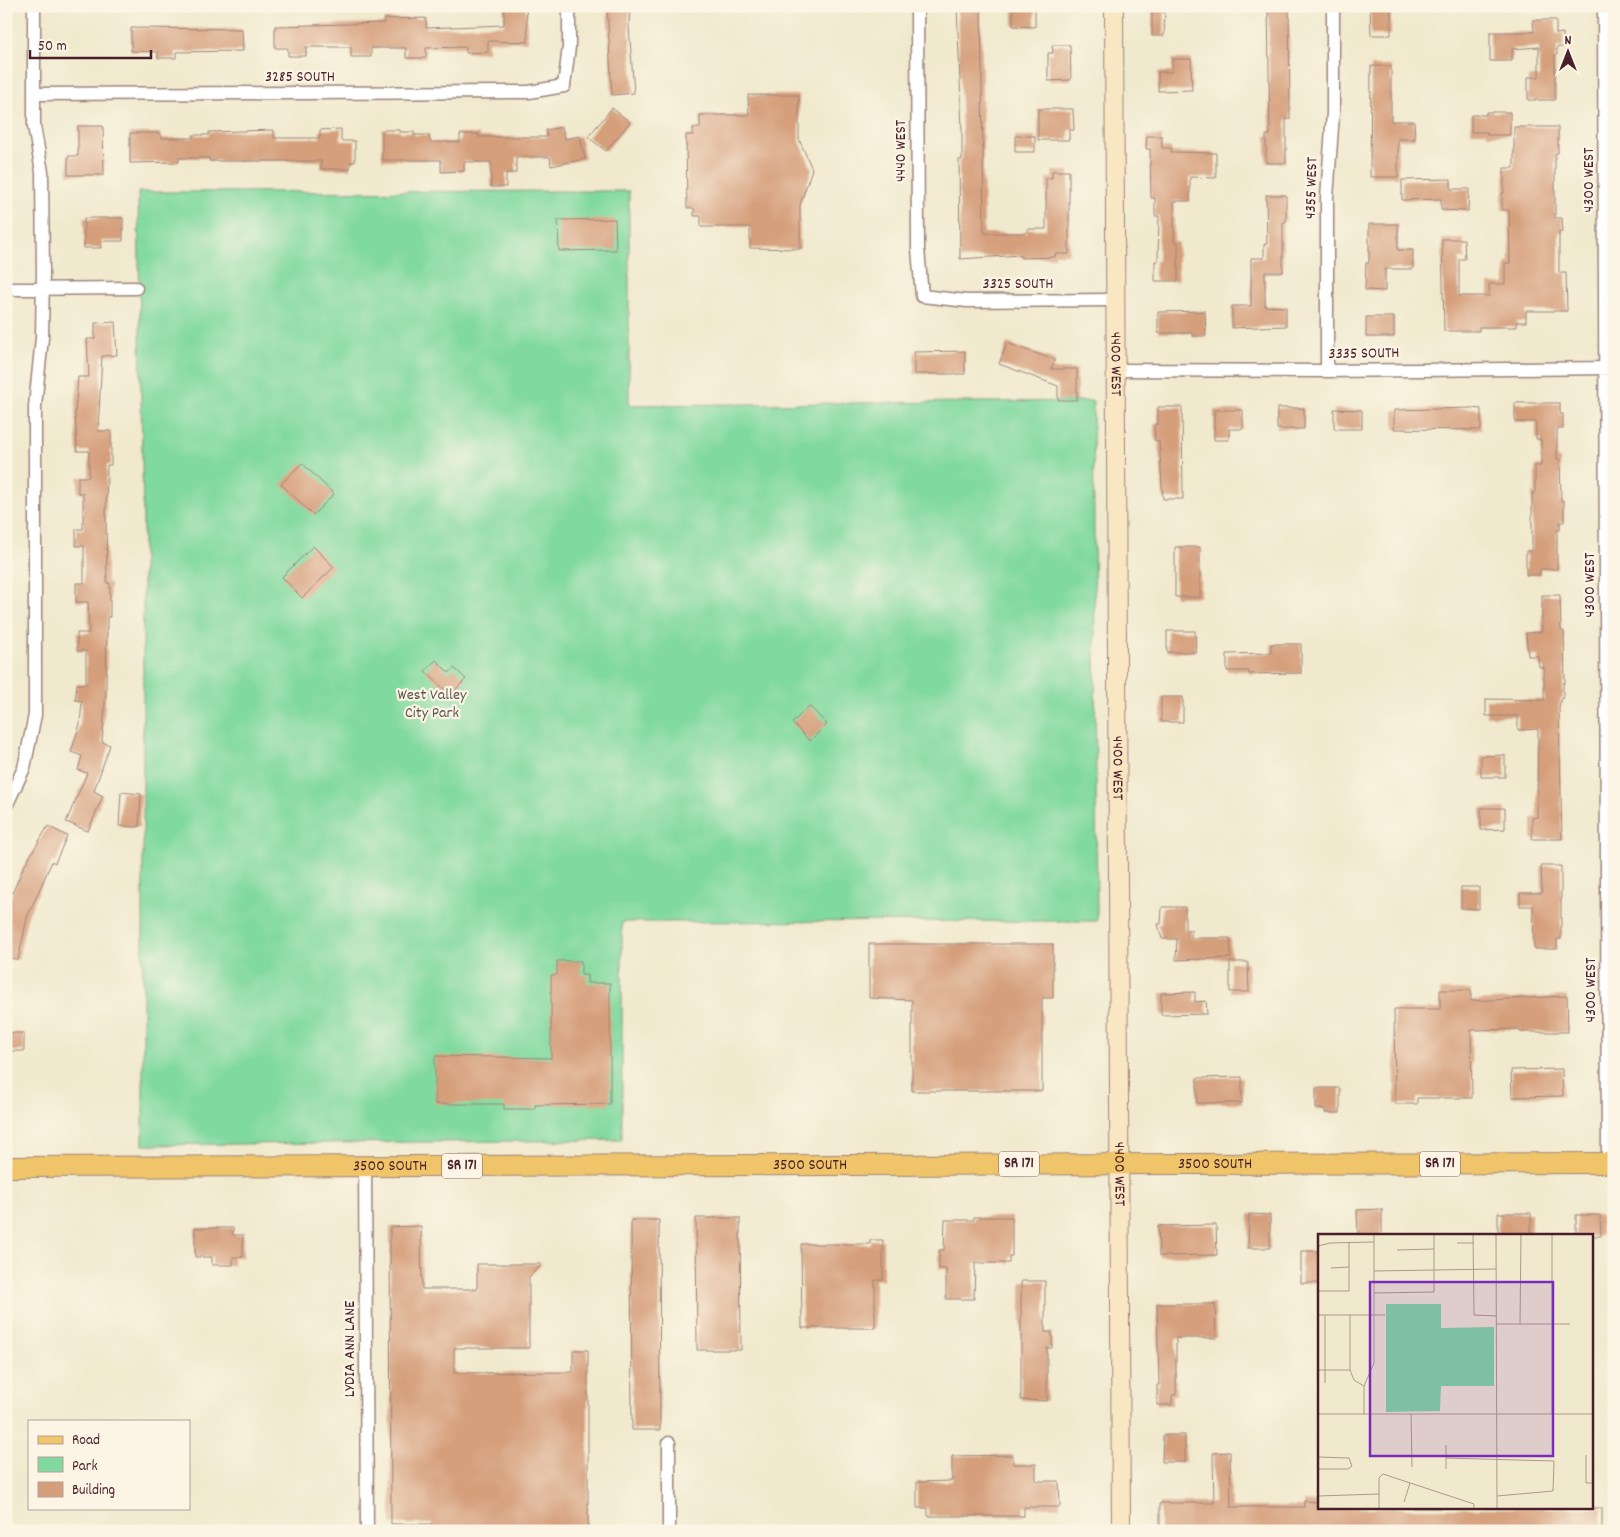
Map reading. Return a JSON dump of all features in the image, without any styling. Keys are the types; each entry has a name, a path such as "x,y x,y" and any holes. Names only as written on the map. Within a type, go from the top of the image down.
{"main road":[{"name":"3500 SOUTH","path":"6,1167 1611,1163"}],"street":[{"path":"6,806 24,768 35,715 34,412 42,338 43,288 42,172 34,126 34,6"},
{"name":"3285 SOUTH","path":"34,94 529,92 564,86 569,46 569,6"},
{"name":"4440 WEST","path":"917,6 918,249 922,296"},
{"name":"4400 WEST","path":"1114,6 1121,1531"},
{"name":"4355 WEST","path":"1327,371 1327,198 1333,112 1333,6"},
{"name":"4300 WEST","path":"1604,6 1610,368 1611,1163"},
{"path":"6,289 136,288"},
{"name":"3325 SOUTH","path":"922,296 968,301 1115,300"},
{"name":"3335 SOUTH","path":"1115,370 1327,371 1610,368"},
{"name":"LYDIA ANN LANE","path":"365,1166 367,1531"},
{"path":"669,1443 669,1531"}],"green space":[{"name":"West Valley City Park","path":"629,191 629,405 1093,401 1097,921 622,922 622,1140 143,1145 143,524 138,192"}],"building":[{"path":"504,6 526,7 528,42 488,41 488,52 466,53 466,47 426,48 426,58 406,58 406,48 371,48 371,57 351,57 351,47 306,47 306,56 288,56 288,48 275,48 275,26 384,23 384,19 426,18 426,28 504,25"},
{"path":"607,6 630,6 629,26 634,93 612,95"},
{"path":"957,6 981,6 984,233 1027,233 1027,229 1046,229 1046,178 1052,178 1052,171 1069,171 1069,254 1055,254 1055,257 1021,258 1021,255 960,259 959,160 962,160 962,130"},
{"path":"1013,6 1035,6 1035,27 1013,26"},
{"path":"1152,6 1165,6 1164,36 1152,36"},
{"path":"1268,6 1289,6 1290,119 1286,119 1286,163 1266,163 1266,135 1270,135"},
{"path":"1391,7 1391,35 1371,35 1370,8"},
{"path":"1533,20 1556,20 1556,34 1563,33 1563,47 1557,47 1557,55 1555,55 1555,100 1528,100 1528,77 1539,77 1539,47 1512,49 1512,61 1490,61 1490,32 1534,32"},
{"path":"131,28 242,29 243,51 176,52 176,58 158,58 158,52 131,51"},
{"path":"1052,45 1070,45 1071,80 1048,81 1048,53 1053,53"},
{"path":"1172,59 1191,59 1192,90 1158,91 1158,72 1172,72"},
{"path":"1371,66 1391,66 1391,121 1414,121 1415,139 1398,139 1398,177 1370,177"},
{"path":"748,95 799,95 799,139 812,169 800,205 800,249 750,248 750,227 701,227 701,216 694,216 694,208 687,208 686,135 693,135 693,128 700,128 700,115 749,115"},
{"path":"612,108 630,122 606,151 588,137"},
{"path":"1038,109 1073,109 1074,130 1069,130 1069,140 1038,140"},
{"path":"1486,112 1510,112 1510,135 1487,135 1487,132 1471,132 1471,115 1486,115"},
{"path":"78,126 103,126 104,175 68,175 68,156 78,156"},
{"path":"562,127 565,139 580,136 585,159 551,166 550,157 516,157 516,173 506,173 506,187 491,187 491,162 464,162 464,171 441,172 441,160 382,160 382,130 400,130 400,132 414,132 414,135 429,135 430,142 460,142 460,134 479,134 479,137 547,137 546,130"},
{"path":"1514,127 1558,127 1558,153 1555,153 1555,218 1562,218 1563,232 1559,232 1559,273 1566,273 1567,311 1526,311 1526,322 1517,322 1517,327 1479,327 1479,331 1444,331 1442,239 1464,239 1465,259 1459,259 1459,296 1489,296 1489,284 1505,284 1505,263 1510,263 1509,210 1502,210 1502,193 1504,193 1504,168 1514,168"},
{"path":"341,129 341,141 355,141 355,162 350,162 350,169 321,169 321,161 209,161 209,158 179,158 179,162 130,163 130,133 160,133 161,138 193,138 193,135 209,135 209,132 274,130 274,138 320,138 320,130"},
{"path":"1015,136 1035,136 1035,152 1015,152"},
{"path":"1147,136 1162,136 1162,148 1172,148 1171,152 1216,153 1216,178 1190,177 1190,201 1174,201 1174,242 1178,242 1178,281 1155,281 1155,261 1158,261 1159,216 1155,216 1155,198 1151,198 1150,149 1146,149"},
{"path":"1451,179 1451,189 1469,189 1468,211 1441,210 1441,199 1402,200 1402,180"},
{"path":"1266,195 1286,195 1286,222 1283,222 1283,272 1265,272 1265,306 1286,307 1286,326 1232,328 1232,306 1251,306 1251,258 1264,258 1264,244 1267,244"},
{"path":"84,218 123,218 123,241 101,241 101,248 84,248"},
{"path":"615,219 616,250 559,251 558,220"},
{"path":"1369,224 1398,224 1398,250 1413,250 1413,269 1385,269 1385,291 1365,290 1366,263 1369,263"},
{"path":"1205,311 1206,336 1192,336 1192,333 1158,333 1158,312"},
{"path":"1366,317 1394,317 1394,337 1366,337"},
{"path":"115,322 117,355 102,356 98,431 111,431 111,465 107,465 106,515 107,583 110,583 110,617 107,617 106,691 102,742 110,745 94,791 103,796 88,831 66,822 87,773 78,770 82,756 71,752 80,724 82,701 75,700 77,684 86,684 86,651 77,651 77,633 89,633 88,602 76,602 76,583 84,583 84,546 76,546 76,529 83,529 83,493 78,493 78,477 89,477 89,451 77,451 75,413 78,377 89,377 87,339 95,339 95,323"},
{"path":"1007,343 1055,360 1051,369 1077,369 1077,400 1058,400 1058,386 999,364"},
{"path":"965,351 965,374 914,374 914,352"},
{"path":"1515,403 1560,403 1560,414 1563,414 1563,429 1557,429 1557,459 1560,459 1561,501 1564,501 1564,522 1560,522 1560,530 1557,530 1557,569 1540,569 1540,575 1526,575 1526,551 1532,551 1532,493 1535,493 1535,466 1541,466 1541,439 1536,439 1536,422 1515,422"},
{"path":"1158,407 1182,407 1183,499 1163,499 1159,441 1155,441 1154,424 1158,424"},
{"path":"1277,408 1304,408 1304,429 1277,429"},
{"path":"1334,409 1362,410 1362,429 1334,429"},
{"path":"1481,409 1481,430 1394,429 1394,410"},
{"path":"1214,410 1243,410 1243,429 1229,429 1229,440 1214,440"},
{"path":"302,463 334,494 313,515 281,484"},
{"path":"313,546 334,567 302,598 282,577"},
{"path":"1175,547 1200,547 1200,597 1175,597"},
{"path":"1542,595 1560,595 1561,631 1564,631 1565,683 1563,683 1563,698 1561,698 1559,708 1562,839 1532,839 1532,818 1537,817 1538,729 1518,730 1518,716 1486,716 1486,699 1544,700 1544,667 1539,667 1538,656 1528,656 1526,633 1542,632"},
{"path":"1167,631 1195,631 1196,652 1167,652"},
{"path":"1271,644 1301,644 1301,673 1249,674 1249,671 1227,671 1227,654 1271,653"},
{"path":"436,660 449,673 454,668 466,679 450,695 425,671"},
{"path":"1161,697 1183,697 1183,722 1161,722"},
{"path":"809,706 827,724 810,741 792,723"},
{"path":"1505,755 1505,777 1481,777 1481,756"},
{"path":"121,792 141,794 139,827 119,826"},
{"path":"1481,808 1505,808 1505,829 1481,830"},
{"path":"48,826 67,836 55,863 52,861 27,918 18,960 6,957 6,908 23,868"},
{"path":"1541,866 1561,866 1561,939 1557,939 1557,949 1534,949 1533,906 1520,906 1520,893 1542,893"},
{"path":"1461,887 1479,887 1479,909 1461,908"},
{"path":"1162,907 1185,907 1185,930 1191,930 1191,938 1230,938 1231,958 1176,960 1177,939 1162,939 1158,924 1161,924"},
{"path":"869,944 1053,944 1053,998 1042,998 1042,1091 912,1091 912,1000 869,998"},
{"path":"557,961 581,961 581,975 587,975 587,983 610,983 610,1104 535,1105 535,1109 504,1109 504,1104 435,1104 435,1056 551,1058 551,975 557,975"},
{"path":"1230,962 1248,962 1249,992 1230,992"},
{"path":"1440,990 1471,990 1471,1001 1567,996 1568,1032 1520,1032 1520,1029 1471,1030 1472,1098 1417,1098 1417,1104 1395,1104 1394,1009 1440,1009"},
{"path":"1195,992 1195,1002 1206,1001 1207,1014 1161,1015 1161,993"},
{"path":"6,1033 24,1033 24,1051 6,1051"},
{"path":"1562,1069 1563,1096 1512,1097 1511,1070"},
{"path":"1242,1077 1242,1103 1197,1103 1197,1078"},
{"path":"1316,1088 1340,1088 1340,1113 1325,1113 1325,1109 1316,1109"},
{"path":"1382,1209 1382,1234 1358,1234 1357,1210"},
{"path":"1498,1213 1531,1213 1531,1234 1498,1234"},
{"path":"1249,1214 1270,1215 1270,1248 1248,1248"},
{"path":"1576,1215 1600,1215 1601,1236 1576,1234"},
{"path":"974,1217 1012,1217 1012,1256 1009,1256 1009,1263 975,1263 974,1299 946,1299 946,1269 939,1269 939,1250 944,1250 945,1220 974,1220"},
{"path":"696,1218 740,1218 741,1350 697,1350"},
{"path":"631,1220 659,1220 660,1430 632,1430"},
{"path":"1216,1225 1217,1255 1159,1256 1158,1226"},
{"path":"421,1226 422,1289 477,1289 477,1264 542,1264 529,1277 529,1348 454,1348 454,1373 573,1372 573,1350 588,1350 588,1531 432,1531 432,1524 391,1524 390,1227"},
{"path":"195,1228 233,1228 233,1235 243,1235 243,1257 233,1257 233,1265 212,1265 212,1257 195,1257"},
{"path":"870,1240 883,1240 883,1280 875,1280 875,1328 802,1328 801,1244 870,1244"},
{"path":"1301,1251 1318,1251 1318,1283 1301,1283"},
{"path":"1021,1281 1045,1281 1045,1332 1052,1332 1052,1348 1047,1348 1047,1401 1021,1400"},
{"path":"1157,1304 1215,1304 1216,1338 1176,1338 1176,1395 1172,1395 1172,1405 1157,1405 1157,1385 1159,1385"},
{"path":"1163,1435 1185,1435 1185,1462 1162,1462"},
{"path":"1230,1452 1231,1507 1304,1507 1304,1501 1318,1502 1318,1510 1592,1510 1592,1508 1602,1508 1602,1531 1160,1531 1160,1503 1214,1503 1213,1453"},
{"path":"1013,1455 1013,1464 1036,1464 1036,1481 1059,1481 1060,1507 1024,1507 1024,1516 928,1516 928,1508 917,1508 917,1482 952,1481 952,1456"}]}
